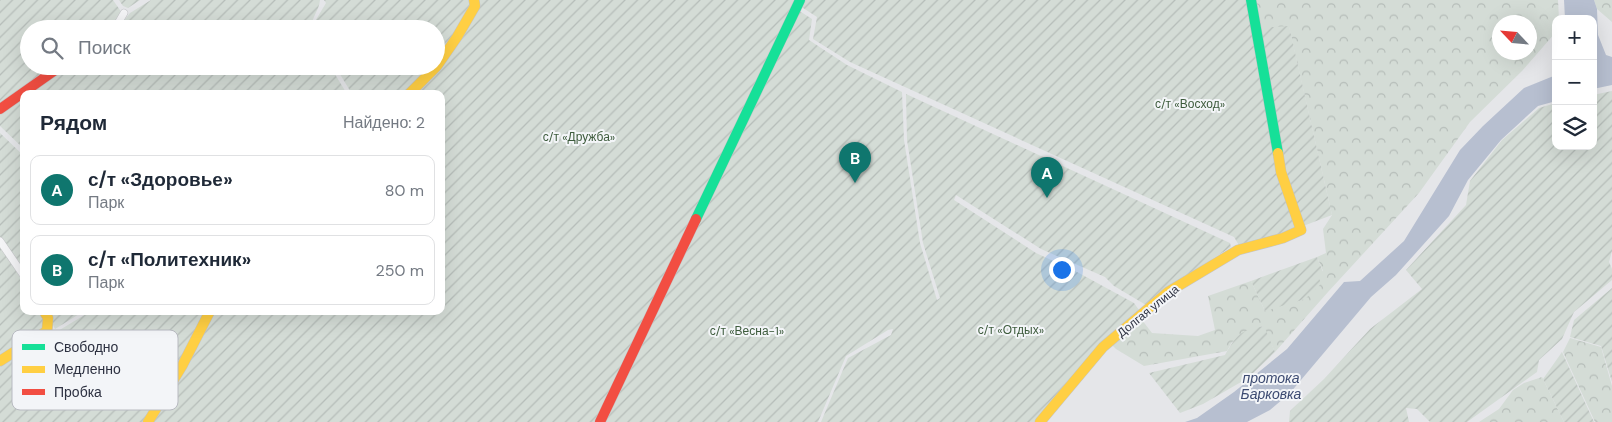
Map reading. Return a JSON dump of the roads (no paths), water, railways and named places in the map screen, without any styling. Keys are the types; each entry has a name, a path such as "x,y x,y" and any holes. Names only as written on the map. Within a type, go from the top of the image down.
{"street":[{"path":"445,54 475,6 474,0"},
{"path":"600,422 800,0"},
{"name":"Долгая улица","path":"1040,422 1103,347 1168,292 1238,250 1283,238 1301,230 1281,172 1251,0"},
{"path":"120,20 124,13"},
{"path":"26,90 48,75"},
{"path":"413,90 428,75"},
{"path":"0,108 20,94"},
{"path":"0,240 20,270"},
{"path":"46,315 48,318 47,330"},
{"path":"178,373 208,315"},
{"path":"0,361 12,353"},
{"path":"148,422 155,410"}],"water":[{"path":"1564,0 1594,0 1597,9 1598,35 1606,55 1612,57 1612,85 1597,88 1597,15 1565,15"},
{"name":"протока Барковка","path":"1552,77 1552,102 1538,106 1501,140 1468,180 1449,216 1396,275 1371,297 1290,393 1270,410 1247,422 1185,422 1197,418 1234,392 1287,349 1344,282 1360,281 1404,241 1460,150 1524,88"}],"place":[{"name":"с/т «Политехник»","path":"855,183"},
{"name":"с/т «Здоровье»","path":"1047,198"}],"park label":[{"name":"с/т «Восход»","path":"1190,104"},
{"name":"с/т «Дружба»","path":"579,137"},
{"name":"с/т «Отдых»","path":"1011,330"},
{"name":"с/т «Весна-1»","path":"747,331"}]}
